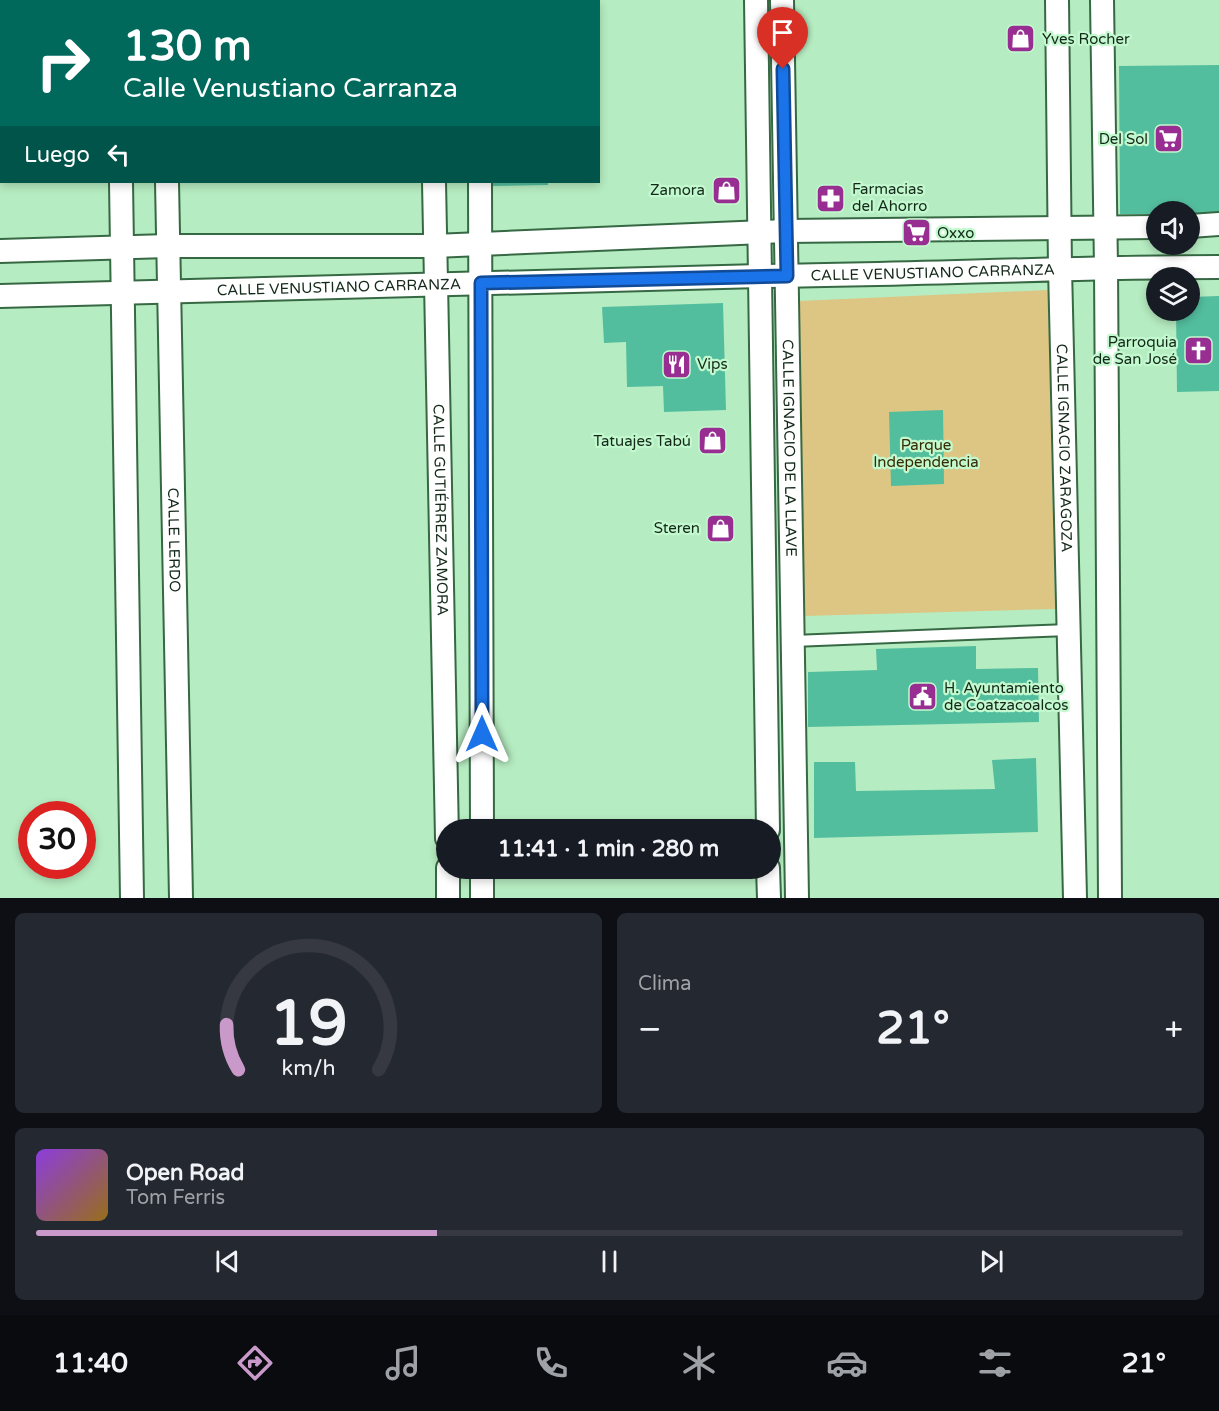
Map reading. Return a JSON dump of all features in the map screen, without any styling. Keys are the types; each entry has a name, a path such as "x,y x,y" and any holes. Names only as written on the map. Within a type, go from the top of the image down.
{"street":[{"name":"CALLE IGNACIO DE LA LLAVE","path":"756,0 768,819"},
{"name":"CALLE IGNACIO DE LA LLAVE","path":"782,0 797,898"},
{"name":"CALLE IGNACIO ZARAGOZA","path":"1057,0 1060,268 1075,898"},
{"path":"1102,0 1110,898"},
{"path":"121,183 132,898"},
{"name":"CALLE LERDO","path":"167,183 181,898"},
{"name":"CALLE GUTIÉRREZ ZAMORA","path":"434,183 434,284 447,819"},
{"path":"480,183 482,819"},
{"path":"1200,226 1219,225"},
{"path":"0,251 168,246 434,246 786,231 1146,227"},
{"name":"CALLE VENUSTIANO CARRANZA","path":"0,296 760,276 818,277 1060,268 1219,267"},
{"path":"448,879 448,898"},
{"path":"482,879 482,898"},
{"path":"768,879 769,898"}],"lane":[{"path":"793,641 1069,630"}],"green space":[{"name":"Parque Independencia","path":"1048,290 1055,609 804,616 799,301"}],"building":[{"name":"Del Sol","path":"1219,65 1219,214 1200,213 1200,201 1146,201 1146,214 1120,214 1119,66"},
{"path":"492,183 548,183 548,185 492,186"},
{"name":"Parroquia de San José","path":"1219,296 1219,391 1177,392 1176,321 1200,321 1200,297"},
{"name":"Vips","path":"723,303 726,410 664,412 663,386 627,387 626,342 604,343 602,307"},
{"path":"943,410 944,484 891,486 889,412"},
{"name":"H. Ayuntamiento de Coatzacoalcos","path":"976,646 976,669 1038,668 1039,722 808,727 808,672 877,670 876,649"},
{"path":"1036,758 1038,832 814,838 814,762 855,762 856,791 995,789 992,760"}],"place":[{"name":"Yves Rocher","path":"1021,39"},
{"name":"Del Sol","path":"1169,139"},
{"name":"Zamora","path":"726,190"},
{"name":"Farmacias del Ahorro","path":"831,198"},
{"name":"Oxxo","path":"916,233"},
{"name":"Parroquia de San José","path":"1198,351"},
{"name":"Vips","path":"676,364"},
{"name":"Tatuajes Tabú","path":"712,441"},
{"name":"Steren","path":"721,528"},
{"name":"H. Ayuntamiento de Coatzacoalcos","path":"923,697"}],"route":[{"path":"482,734 481,283 787,276 783,69"}]}
